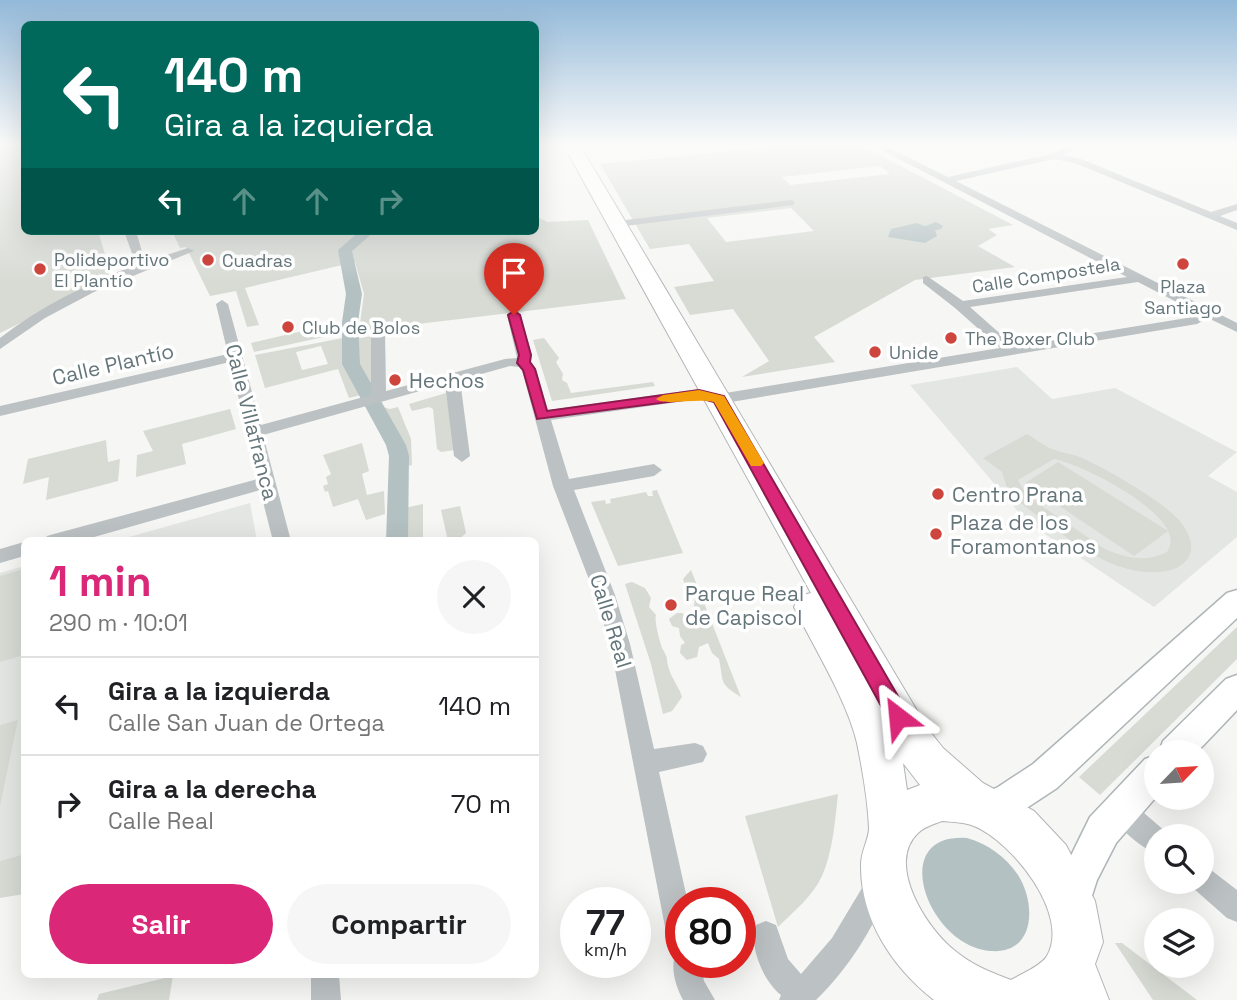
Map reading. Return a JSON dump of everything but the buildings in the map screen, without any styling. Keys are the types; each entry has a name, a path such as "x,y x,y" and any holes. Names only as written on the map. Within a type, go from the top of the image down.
{"highway":[{"path":"588,191 709,396 913,743 928,763 981,806 1010,821 1039,846 1061,878 1072,905 1077,935 1076,984 995,1000 951,981 917,950 893,912 878,744 863,702 709,396 598,191"},
{"path":"888,851 906,814 921,804 949,800 981,806"}],"street":[{"path":"965,191 1237,328"},
{"path":"1149,191 1237,227"},
{"path":"617,224 790,204"},
{"path":"1210,216 1237,208"},
{"path":"131,235 139,259 138,266"},
{"path":"4,341 62,306 138,266 188,251"},
{"name":"Calle Compostela","path":"960,305 1137,279"},
{"path":"927,280 960,305 1011,351"},
{"name":"Calle Villafranca","path":"222,304 281,537"},
{"path":"542,416 709,396 1011,351 1197,320 1205,314"},
{"name":"Calle Real","path":"514,315 525,355 523,363 529,369 562,486 605,594 620,644 671,887"},
{"path":"373,400 378,331"},
{"name":"Calle Plantío","path":"0,411 235,357"},
{"path":"254,432 510,362 523,363"},
{"path":"452,378 461,456"},
{"path":"562,486 654,470"},
{"path":"68,537 267,482"},
{"path":"0,556 21,550"},
{"path":"981,806 1010,799 1045,776 1237,601"},
{"path":"1187,740 1237,690"},
{"path":"646,762 695,754"},
{"path":"1072,905 1090,853 1103,830 1144,784"},
{"path":"1120,809 1144,830"},
{"path":"766,935 782,978 799,996 836,959 861,922 888,851"},
{"path":"1214,889 1237,908"},
{"path":"325,978 326,1000"},
{"path":"689,978 691,987 700,1000"}],"shaded area":[{"path":"0,191 21,191 21,235 99,235 112,278 0,333"},
{"path":"616,191 948,191 1013,225 988,229 997,235 978,246 1015,267 915,280 814,337 835,362 742,377 769,361 733,309 690,315 674,287 714,281 689,244 650,249","holes":["791,208 814,231 726,242 707,218"]},
{"path":"539,218 547,222 588,220 626,299 359,331 364,294 355,262 245,288 259,325 247,327 236,291 210,296 186,247 180,248 174,235 539,235"},
{"path":"917,223 935,230 937,236 925,243 888,237 891,229"},
{"path":"316,328 324,337 254,352 251,343"},
{"path":"373,336 373,392 369,393 358,368 357,338"},
{"path":"343,338 349,365 361,395 349,398 338,369 265,388 255,355","holes":["321,346 328,364 302,370 296,352"]},
{"path":"544,338 559,358 556,362 563,374 562,380 567,383 571,393 653,382 655,386 552,401 533,340"},
{"path":"1017,367 1052,399 1115,388 1237,452 1208,476 1237,492 1237,537 1154,607 1027,522 910,385"},
{"path":"446,393 455,450 441,452 437,449 433,409 429,407 412,411 409,404"},
{"path":"379,406 390,409 398,407 411,439 412,465 404,467 401,441"},
{"path":"230,409 236,429 182,444 186,464 136,477 137,455 153,451 143,431"},
{"path":"1027,434 1051,449 1091,462 1118,476 1171,512 1179,520 1191,543 1188,558 1172,570 1145,572 1105,561 1067,538 1016,500 1007,488 1002,472 983,458","holes":["1054,459 1108,481 1149,509 1164,524 1170,538 1167,552 1144,558 1128,557 1105,549 1027,496 1018,480"]},
{"path":"106,440 108,462 120,459 118,481 46,500 49,477 23,484 28,459"},
{"path":"362,443 369,471 362,474 367,495 384,491 385,514 366,520 358,499 333,507 328,491 325,492 323,486 328,484 326,477 331,474 323,455"},
{"path":"1058,462 1168,531 1134,556 1025,483"},
{"path":"657,490 683,553 618,566 591,502 605,500 606,504 611,503 610,499 646,492 648,496 653,496 652,491"},
{"path":"250,503 256,537 129,537"},
{"path":"423,504 423,537 401,537 400,509"},
{"path":"460,506 466,533 462,537 447,537 441,510"},
{"path":"21,567 21,855 0,861 0,573"},
{"path":"21,570 21,656 0,662 0,576"},
{"path":"691,570 741,697 725,685 719,659 712,653 708,643 699,647 697,657 687,660 680,653 681,645 685,643 679,628 672,626 669,619 677,613 682,613 687,618 697,616 695,597 687,591 683,579"},
{"path":"632,582 645,588 651,598 649,607 656,615 656,627 662,648 682,697 672,711 663,714 651,664 625,584"},
{"path":"1237,627 1237,659 1155,740 1144,740 1144,751 1100,795 1079,777"},
{"path":"18,720 0,806 0,725"},
{"path":"838,794 831,846 822,876 808,897 778,927 745,816"},
{"path":"967,838 1002,857 1013,868 1024,886 1028,899 1028,925 1017,944 1006,950 991,951 969,945 949,931 934,912 925,891 922,870 928,853 942,841"},
{"path":"21,855 21,894 0,898 0,861"},
{"path":"1115,943 1122,943 1144,960 1144,978 1168,978 1197,1000 1153,1000"},
{"path":"173,978 169,1000 97,1000 99,994"}],"waterway":[{"path":"930,227 936,226"},
{"path":"363,235 345,250 354,294 350,322 351,364 396,445 399,456 397,537"}],"slow traffic":[{"path":"663,399 699,394 719,399 756,463"}],"place":[{"name":"Cuadras","path":"208,260"},
{"name":"Plaza Santiago","path":"1183,264"},
{"name":"Polideportivo El Plantío","path":"40,269"},
{"name":"Club de Bolos","path":"288,327"},
{"name":"The Boxer Club","path":"951,338"},
{"name":"Unide","path":"875,352"},
{"name":"Hechos","path":"395,380"},
{"name":"Centro Prana","path":"938,494"},
{"name":"Plaza de los Foramontanos","path":"936,534"},
{"name":"Parque Real de Capiscol","path":"671,605"}],"route":[{"path":"514,315 525,355 523,363 529,369 542,416 699,394 719,399 898,717"}]}
